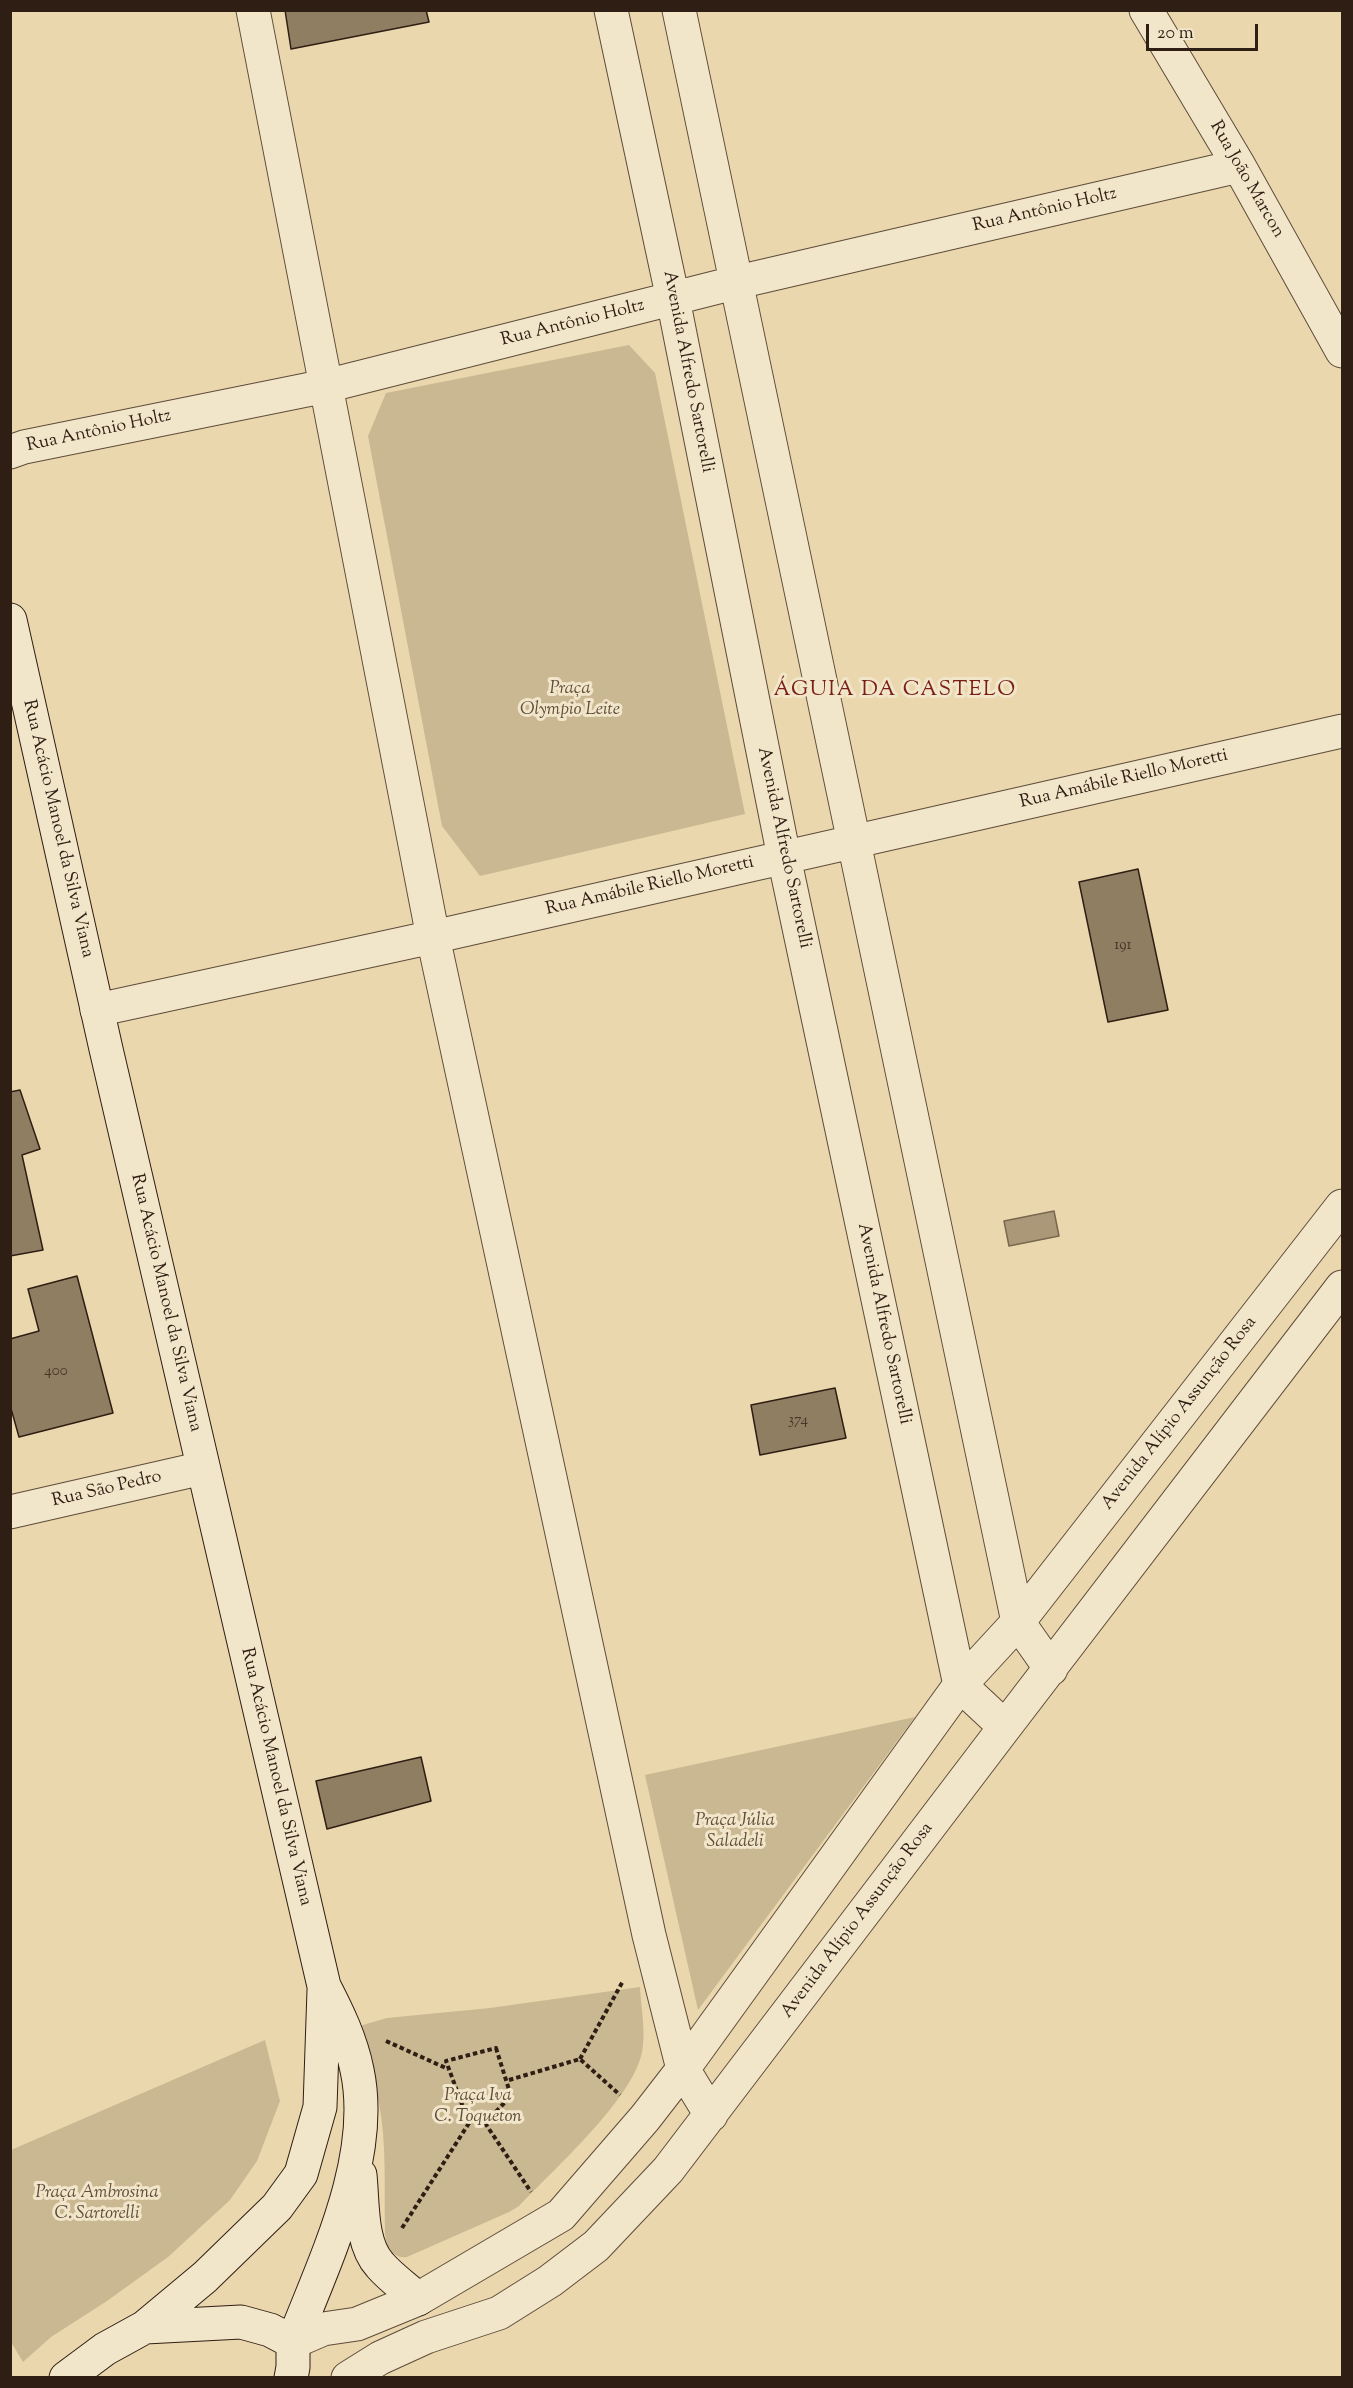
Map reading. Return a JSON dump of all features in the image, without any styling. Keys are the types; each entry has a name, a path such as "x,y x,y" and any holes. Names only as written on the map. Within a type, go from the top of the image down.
{"street":[{"path":"253,10 433,937 649,1935 683,2069 711,2115"},
{"name":"Avenida Alfredo Sartorelli","path":"611,10 673,300 784,857 960,1685"},
{"path":"679,10 1018,1622 1051,1669"},
{"name":"Rua João Marcon","path":"1146,10 1239,166 1342,351"},
{"name":"Rua Antônio Holtz","path":"10,452 24,447 326,386 738,282 1239,166"},
{"name":"Rua Acácio Manoel da Silva Viana","path":"10,620 97,1010 324,1986"},
{"name":"Rua Amábile Riello Moretti","path":"97,1010 433,937 1342,731"},
{"name":"Avenida Alípio Assunção Rosa","path":"293,2342 323,2329 357,2324 418,2299 561,2216 645,2118 683,2069 960,1685 1018,1622 1342,1206"},
{"name":"Avenida Alípio Assunção Rosa","path":"348,2378 380,2358 426,2337 499,2313 550,2281 596,2246 668,2170 1342,1287"},
{"name":"Rua São Pedro","path":"10,1512 204,1468"},
{"path":"960,1685 1005,1726"},
{"path":"291,2378 293,2342 340,2220 358,2154 361,2122 358,2072 342,2021 324,1986"},
{"path":"66,2378 105,2349 145,2327 205,2277 277,2207 302,2174 320,2107 324,1986"},
{"path":"358,2154 366,2235 372,2252 379,2265 418,2299"},
{"path":"145,2327 241,2322 270,2330 293,2342"}],"path":[{"path":"508,2080 580,2059 649,1935"},
{"path":"342,2021 449,2069"},
{"path":"485,2123 510,2096 496,2048 446,2061 467,2118 485,2123 550,2222"},
{"path":"580,2059 645,2118"},
{"path":"379,2265 471,2120"}],"green space":[{"name":"Praça Olympio Leite","path":"629,345 655,373 745,814 480,876 442,826 368,436 386,393"},
{"name":"Praça Júlia Saladeli","path":"915,1717 698,2010 645,1775"},
{"name":"Praça Iva C. Toqueton","path":"640,1987 643,2044 636,2071 624,2091 590,2133 519,2206 407,2257 394,2254 387,2243 385,2233 382,2119 372,2074 356,2027 387,2018 490,2008"},
{"name":"Praça Ambrosina C. Sartorelli","path":"265,2040 280,2101 257,2161 230,2200 168,2257 107,2301 51,2337 23,2362 11,2342 11,2150"}],"shaded area":[{"path":"1054,1211 1059,1236 1009,1246 1004,1221"}],"building":[{"path":"285,10 426,10 429,22 291,49"},
{"path":"1138,869 1168,1010 1108,1022 1079,882"},
{"path":"20,1090 40,1149 22,1155 43,1250 10,1256 10,1092"},
{"path":"77,1276 113,1413 19,1437 10,1405 10,1339 39,1331 28,1289"},
{"path":"835,1388 846,1438 760,1455 751,1405"},
{"path":"421,1757 431,1801 327,1829 316,1781"}],"district":[{"name":"ÁGUIA DA CASTELO","path":"895,691"}]}
